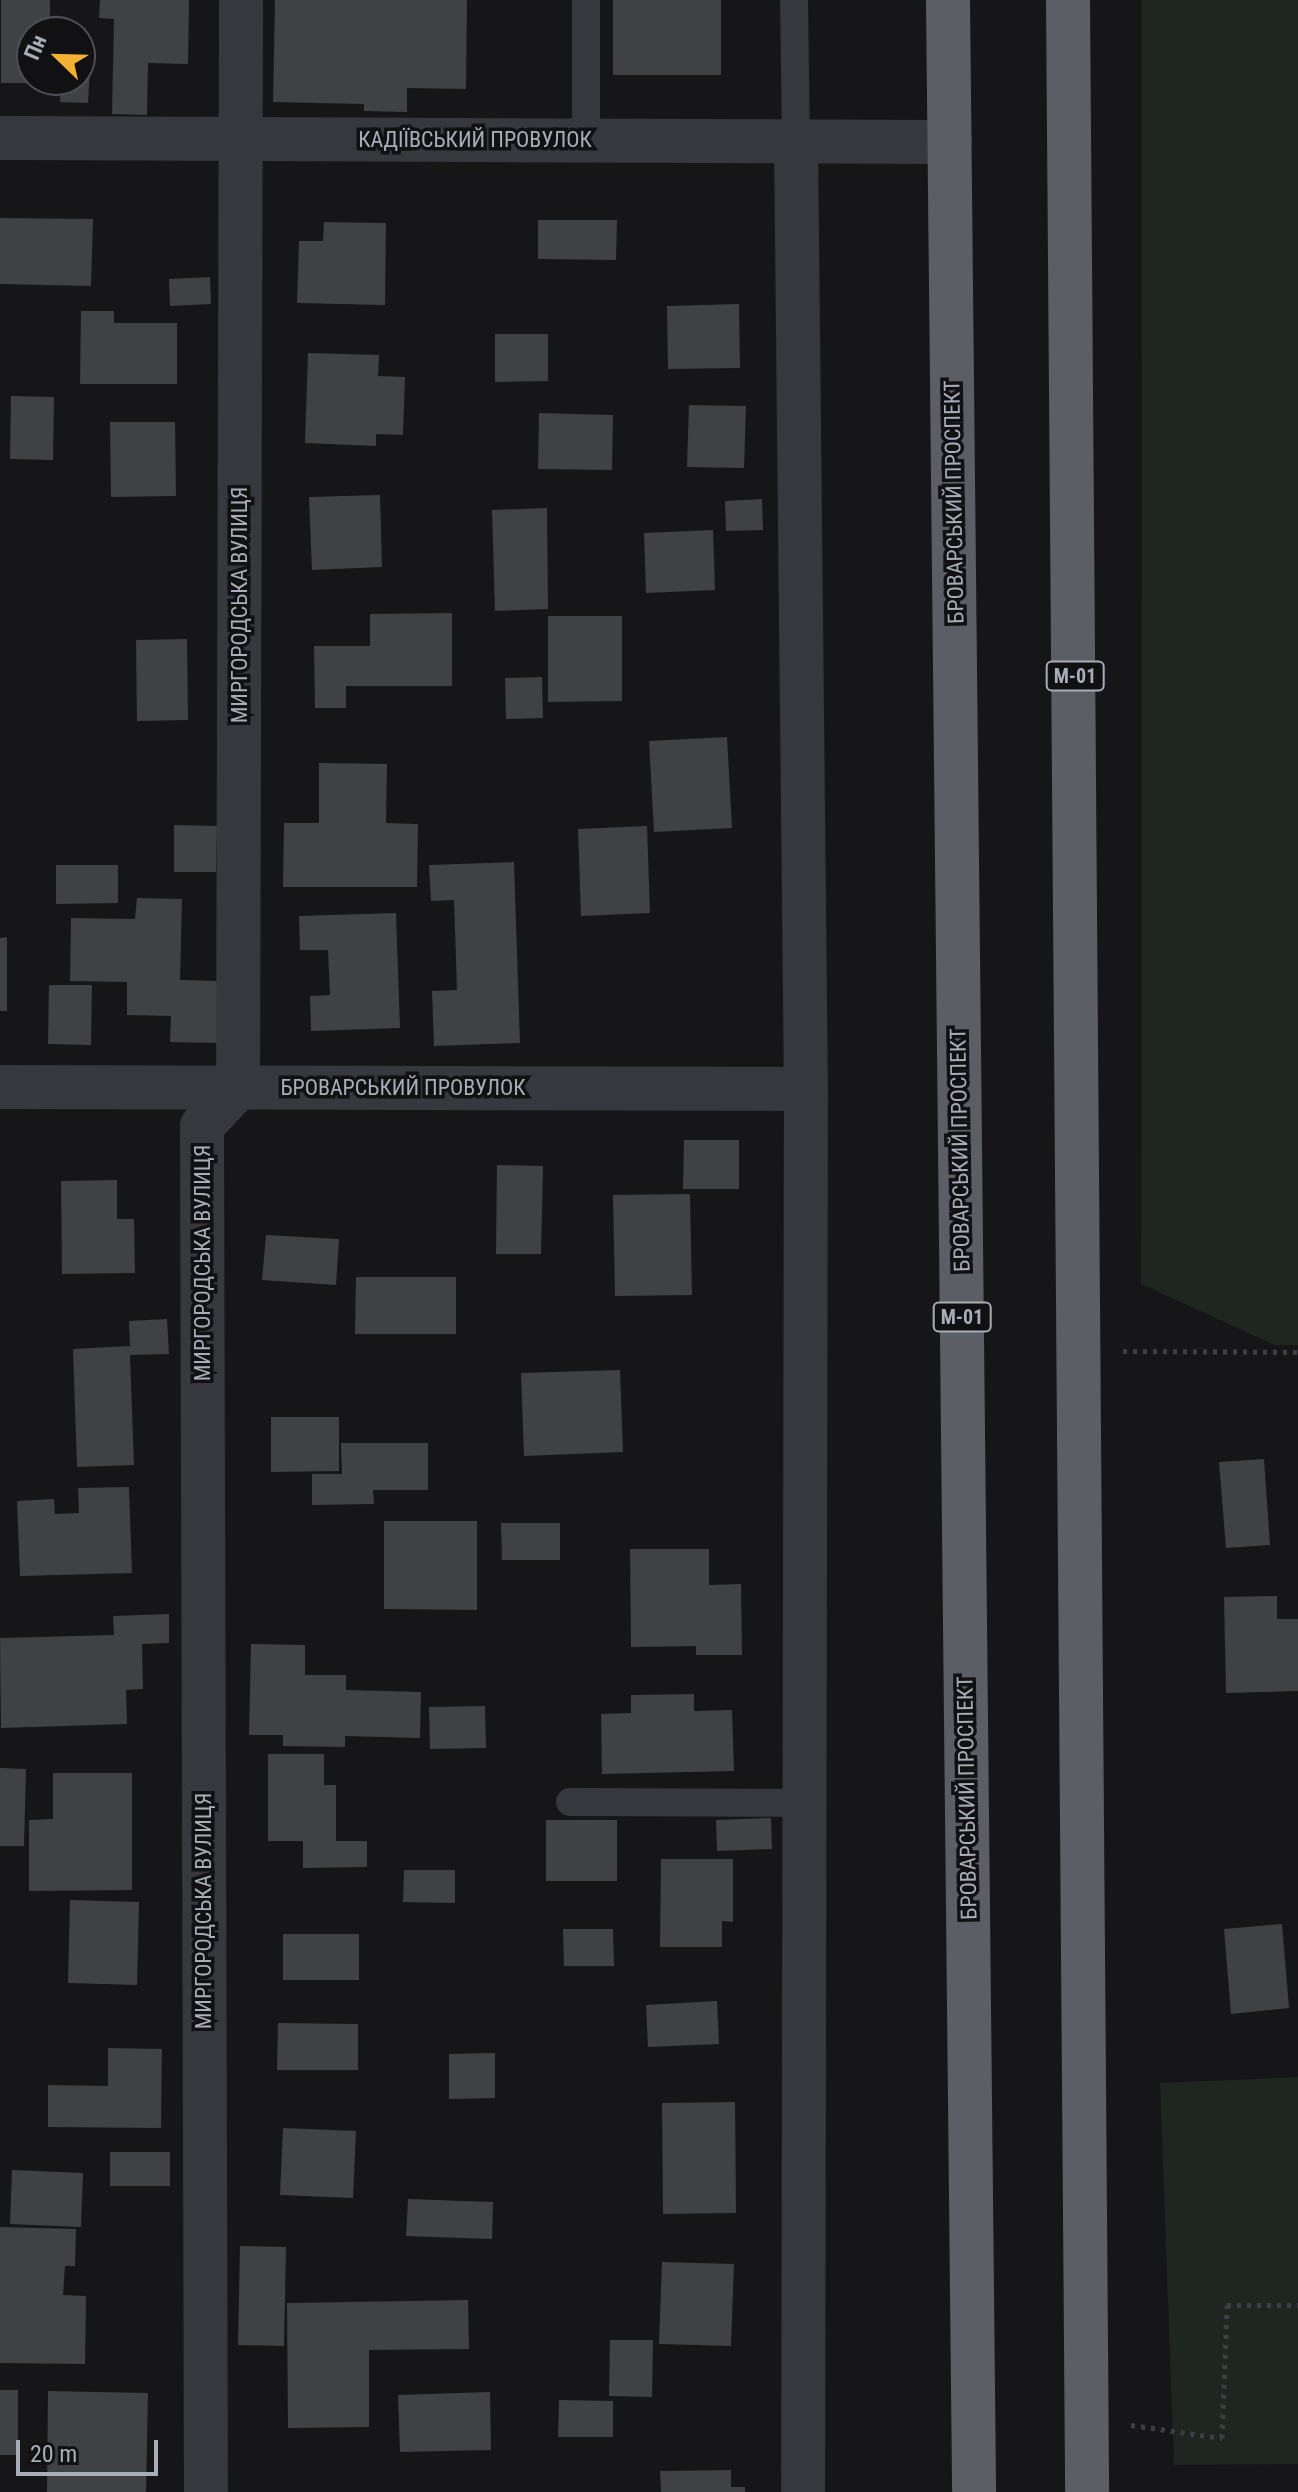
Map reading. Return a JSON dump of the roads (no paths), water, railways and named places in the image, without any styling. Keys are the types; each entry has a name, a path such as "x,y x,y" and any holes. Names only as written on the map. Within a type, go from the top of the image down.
{"highway":[{"name":"БРОВАРСЬКИЙ ПРОСПЕКТ","path":"948,0 974,2492"},
{"name":"М-01","path":"1068,0 1082,1351 1087,2492"}],"street":[{"name":"МИРГОРОДСЬКА ВУЛИЦЯ","path":"206,2492 202,1126 238,1088 241,0"},
{"name":"КАДІЇВСЬКИЙ ПРОВУЛОК","path":"0,138 950,142"},
{"path":"796,141 806,1089 803,2492"},
{"name":"БРОВАРСЬКИЙ ПРОВУЛОК","path":"0,1087 806,1089"}],"lane":[{"path":"586,0 586,140"},
{"path":"794,0 796,141"},
{"path":"570,1802 804,1803"}]}
